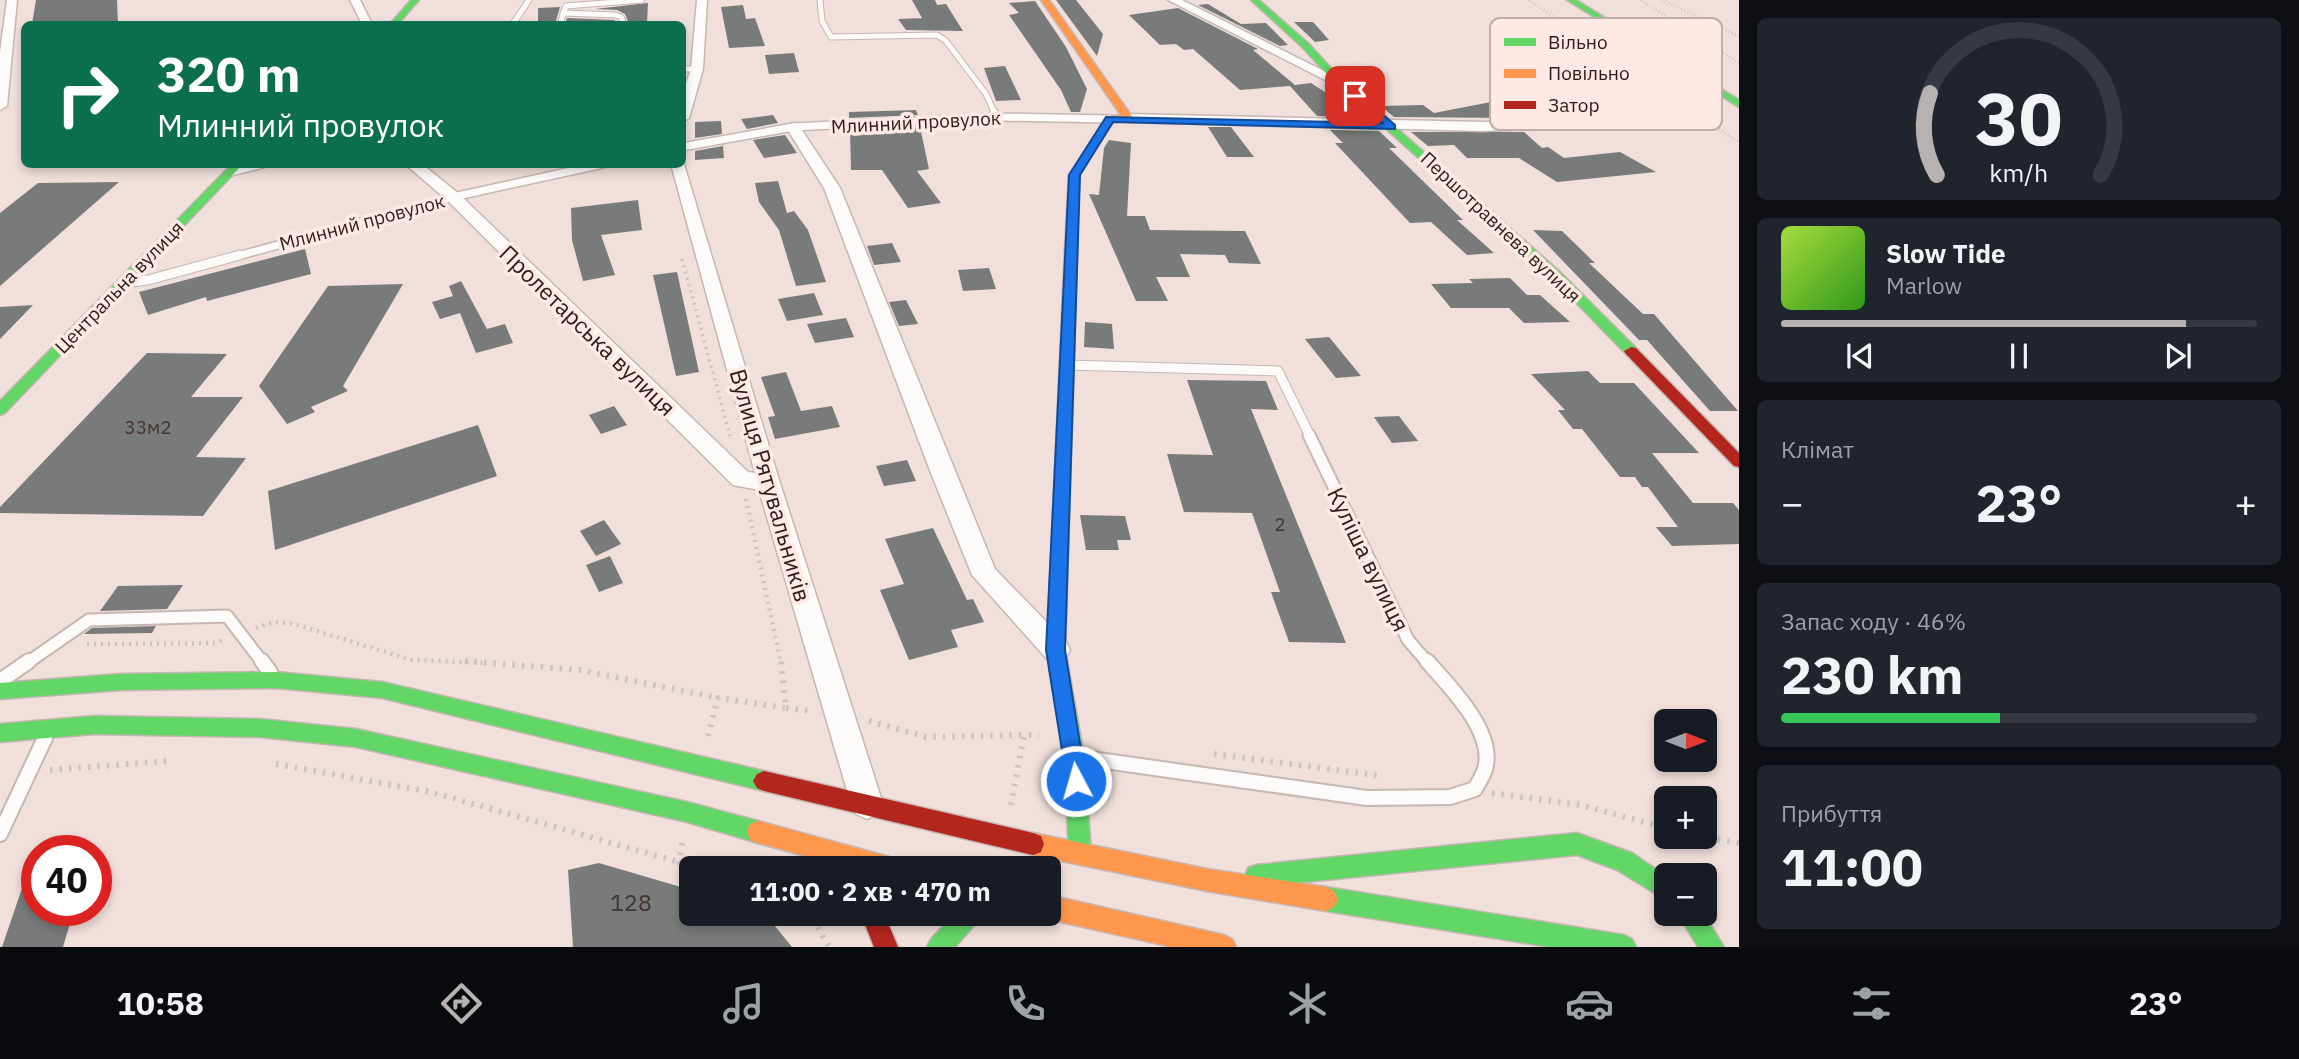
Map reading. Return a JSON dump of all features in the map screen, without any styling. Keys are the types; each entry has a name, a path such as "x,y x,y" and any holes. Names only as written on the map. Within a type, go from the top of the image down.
{"main road":[{"path":"397,21 415,0"},
{"path":"1045,0 1128,118"},
{"name":"Першотравнева вулиця","path":"1255,0 1306,46 1338,82 1392,127 1556,275 1739,462"},
{"path":"1571,0 1600,18"},
{"path":"1592,0 1623,18"},
{"path":"1722,76 1739,86"},
{"path":"1722,93 1739,104"},
{"path":"1080,853 1074,756 1056,650 1074,175 1110,119 1128,118"},
{"name":"Центральна вулиця","path":"0,410 234,168"},
{"path":"0,691 121,682 276,680 382,690 867,804 1207,880 1624,947"},
{"path":"0,733 94,725 260,727 356,738 687,812 825,856"},
{"path":"1207,880 1577,844 1601,849 1625,859 1654,880"},
{"path":"1061,909 1224,947"},
{"path":"878,926 886,947"},
{"path":"939,947 958,926"},
{"path":"1698,926 1712,947"}],"street":[{"path":"0,106 12,0"},
{"path":"355,0 365,21"},
{"path":"686,105 697,69 702,0"},
{"path":"1172,0 1338,82"},
{"path":"1128,118 1392,127 1490,126"},
{"path":"793,127 832,188 940,468 985,575 1056,650"},
{"name":"Пролетарська вулиця","path":"417,168 453,197 741,479"},
{"name":"Вулиця Рятувальників","path":"679,168 769,483 867,804"},
{"path":"741,479 769,483"}],"lane":[{"path":"515,21 529,0"},
{"path":"561,21 570,5 642,0"},
{"path":"820,0 822,21 831,37 927,34 946,41 986,94 996,117"},
{"path":"563,13 615,15 621,17 623,21"},
{"path":"686,69 697,69"},
{"name":"Млинний провулок","path":"686,146 793,127 996,117 1110,119"},
{"name":"Млинний провулок","path":"123,283 148,280 453,197 585,168"},
{"name":"Куліша вулиця","path":"1067,365 1278,371 1408,640 1467,706 1484,742 1486,768 1475,789 1450,797 1367,798 1074,756"},
{"path":"0,681 89,620 227,616 276,680"},
{"path":"0,834 49,729"}],"path":[{"path":"1529,0 1555,18"},
{"path":"1641,0 1669,18"},
{"path":"1662,0 1700,18"},
{"path":"1722,28 1739,36"},
{"path":"1722,52 1739,63"},
{"path":"1720,130 1739,142"},
{"path":"741,479 780,648 786,708"},
{"path":"700,765 718,698 861,717 897,734 944,741 1024,735"},
{"path":"29,772 181,760"},
{"path":"268,763 430,792 679,862"},
{"path":"680,856 687,812"},
{"path":"1717,840 1739,844"},
{"path":"817,926 829,947"}],"building":[{"path":"36,0 117,0 118,21 32,21"},
{"path":"912,0 935,0 937,5 946,4 963,31 906,30 898,19 922,18"},
{"path":"1056,0 1076,0 1103,34 1097,56"},
{"path":"1035,1 1066,47 1087,89 1080,112 1071,112 1061,90 1009,15 1019,13 1009,3"},
{"path":"648,3 647,21 628,21 625,14 617,10 595,9"},
{"path":"1208,4 1241,24 1266,23 1288,45 1280,46 1198,5"},
{"path":"743,5 746,19 755,18 765,46 729,48 721,7"},
{"path":"560,7 556,21 538,21 538,8"},
{"path":"1178,8 1258,49 1253,50 1295,85 1311,83 1363,117 1317,116 1290,86 1240,90 1193,49 1184,50 1176,44 1160,45 1129,15"},
{"path":"567,18 615,21 566,21"},
{"path":"1294,22 1313,22 1329,40 1315,42"},
{"path":"794,53 799,72 769,74 765,55"},
{"path":"1005,66 1021,100 996,101 984,68"},
{"path":"1490,102 1490,118 1394,117 1381,106 1423,105 1434,113"},
{"path":"916,110 918,115 849,118 849,112"},
{"path":"773,115 778,123 747,129 741,119"},
{"path":"721,121 722,134 695,138 695,122"},
{"path":"920,127 929,169 917,171 941,203 908,208 882,170 851,170 850,130"},
{"path":"1208,127 1231,127 1254,157 1227,157"},
{"path":"1330,130 1379,131 1397,148 1389,148 1463,220 1457,220 1494,253 1467,255 1431,222 1410,223 1335,143 1343,143"},
{"path":"1411,132 1524,132 1542,148 1548,147 1564,158 1620,152 1656,172 1557,182 1519,158 1467,158 1454,145 1428,146"},
{"path":"785,135 797,153 764,158 753,140"},
{"path":"1109,140 1131,143 1127,216 1145,216 1150,230 1245,231 1261,264 1229,263 1225,255 1180,254 1190,277 1156,277 1168,301 1136,301 1089,194 1099,195 1104,148"},
{"path":"723,146 724,158 695,160 695,151"},
{"path":"778,181 787,213 794,211 808,230 826,282 796,286 779,230 759,202 755,183"},
{"path":"119,182 0,286 0,213 38,183"},
{"path":"638,200 642,230 601,235 615,275 583,281 572,240 571,208"},
{"path":"1533,230 1562,231 1595,263 1589,263 1643,314 1654,314 1738,411 1710,411 1647,340 1639,340"},
{"path":"892,243 901,262 874,265 867,246"},
{"path":"305,249 311,274 207,301 206,297 148,315 139,292"},
{"path":"989,268 996,289 963,291 958,270"},
{"path":"677,272 699,372 676,376 653,275"},
{"path":"1510,278 1527,295 1540,295 1570,322 1524,323 1509,308 1451,308 1431,284 1473,283 1469,279"},
{"path":"461,281 487,329 505,324 513,343 476,353 460,313 440,319 432,302 453,296 449,286"},
{"path":"403,284 343,386 348,391 311,407 315,412 287,424 259,386 328,286"},
{"path":"814,293 823,315 787,321 778,299"},
{"path":"906,300 918,324 899,326 889,302"},
{"path":"33,305 0,339 0,307"},
{"path":"846,318 854,337 815,343 807,324"},
{"path":"1085,322 1112,324 1114,349 1084,347"},
{"path":"1329,337 1361,376 1336,378 1305,339"},
{"path":"147,353 227,354 191,397 243,397 196,457 246,458 203,516 0,513 0,507"},
{"path":"1588,371 1600,383 1634,383 1699,453 1652,453 1693,503 1733,503 1739,510 1739,544 1672,546 1656,527 1678,527 1648,487 1642,487 1635,477 1620,477 1582,429 1573,429 1558,410 1565,410 1531,374"},
{"path":"786,372 801,411 832,406 840,427 775,439 768,417 775,416 761,377"},
{"path":"1187,380 1266,381 1278,410 1251,409 1346,643 1289,642 1271,592 1280,592 1252,513 1184,512 1167,454 1213,455"},
{"path":"614,406 627,425 601,434 589,415"},
{"path":"1399,416 1418,441 1392,443 1374,417"},
{"path":"478,425 497,476 275,550 268,491"},
{"path":"907,460 916,481 884,486 876,466"},
{"path":"1080,515 1125,516 1131,540 1117,540 1119,550 1086,550"},
{"path":"604,520 621,544 596,556 580,531"},
{"path":"933,528 967,600 973,599 984,622 951,630 958,647 909,660 880,590 904,584 885,539"},
{"path":"610,556 623,583 599,592 586,565"},
{"path":"183,585 167,609 100,611 118,586"},
{"path":"156,626 152,633 84,634 92,628"},
{"path":"599,863 679,886 679,926 775,926 792,947 573,947 568,870"},
{"path":"21,891 21,926 69,926 63,947 2,947"}],"traffic: fast":[{"path":"397,21 415,0"},
{"path":"1255,0 1306,46 1338,81 1557,276 1631,351"},
{"path":"1571,0 1600,18"},
{"path":"1722,93 1739,104"},
{"path":"0,410 234,168"},
{"path":"1071,250 1056,650 1074,756 1080,853"},
{"path":"0,691 121,682 276,680 382,690 764,781"},
{"path":"0,733 94,725 260,728 356,738 687,812 758,832"},
{"path":"1256,876 1577,844 1624,861 1654,881"},
{"path":"1326,899 1624,947"},
{"path":"939,947 958,926"},
{"path":"1698,926 1712,947"}],"traffic: slow":[{"path":"1045,0 1128,118 1110,119 1074,175 1071,250"},
{"path":"758,832 845,856"},
{"path":"1033,844 1207,880 1326,899"},
{"path":"1061,910 1224,947"}],"traffic: jam":[{"path":"1631,351 1739,462"},
{"path":"764,781 1033,844"},
{"path":"878,926 886,947"}],"route":[{"path":"1076,781 1056,650 1074,175 1110,119 1392,127 1355,96"}]}
